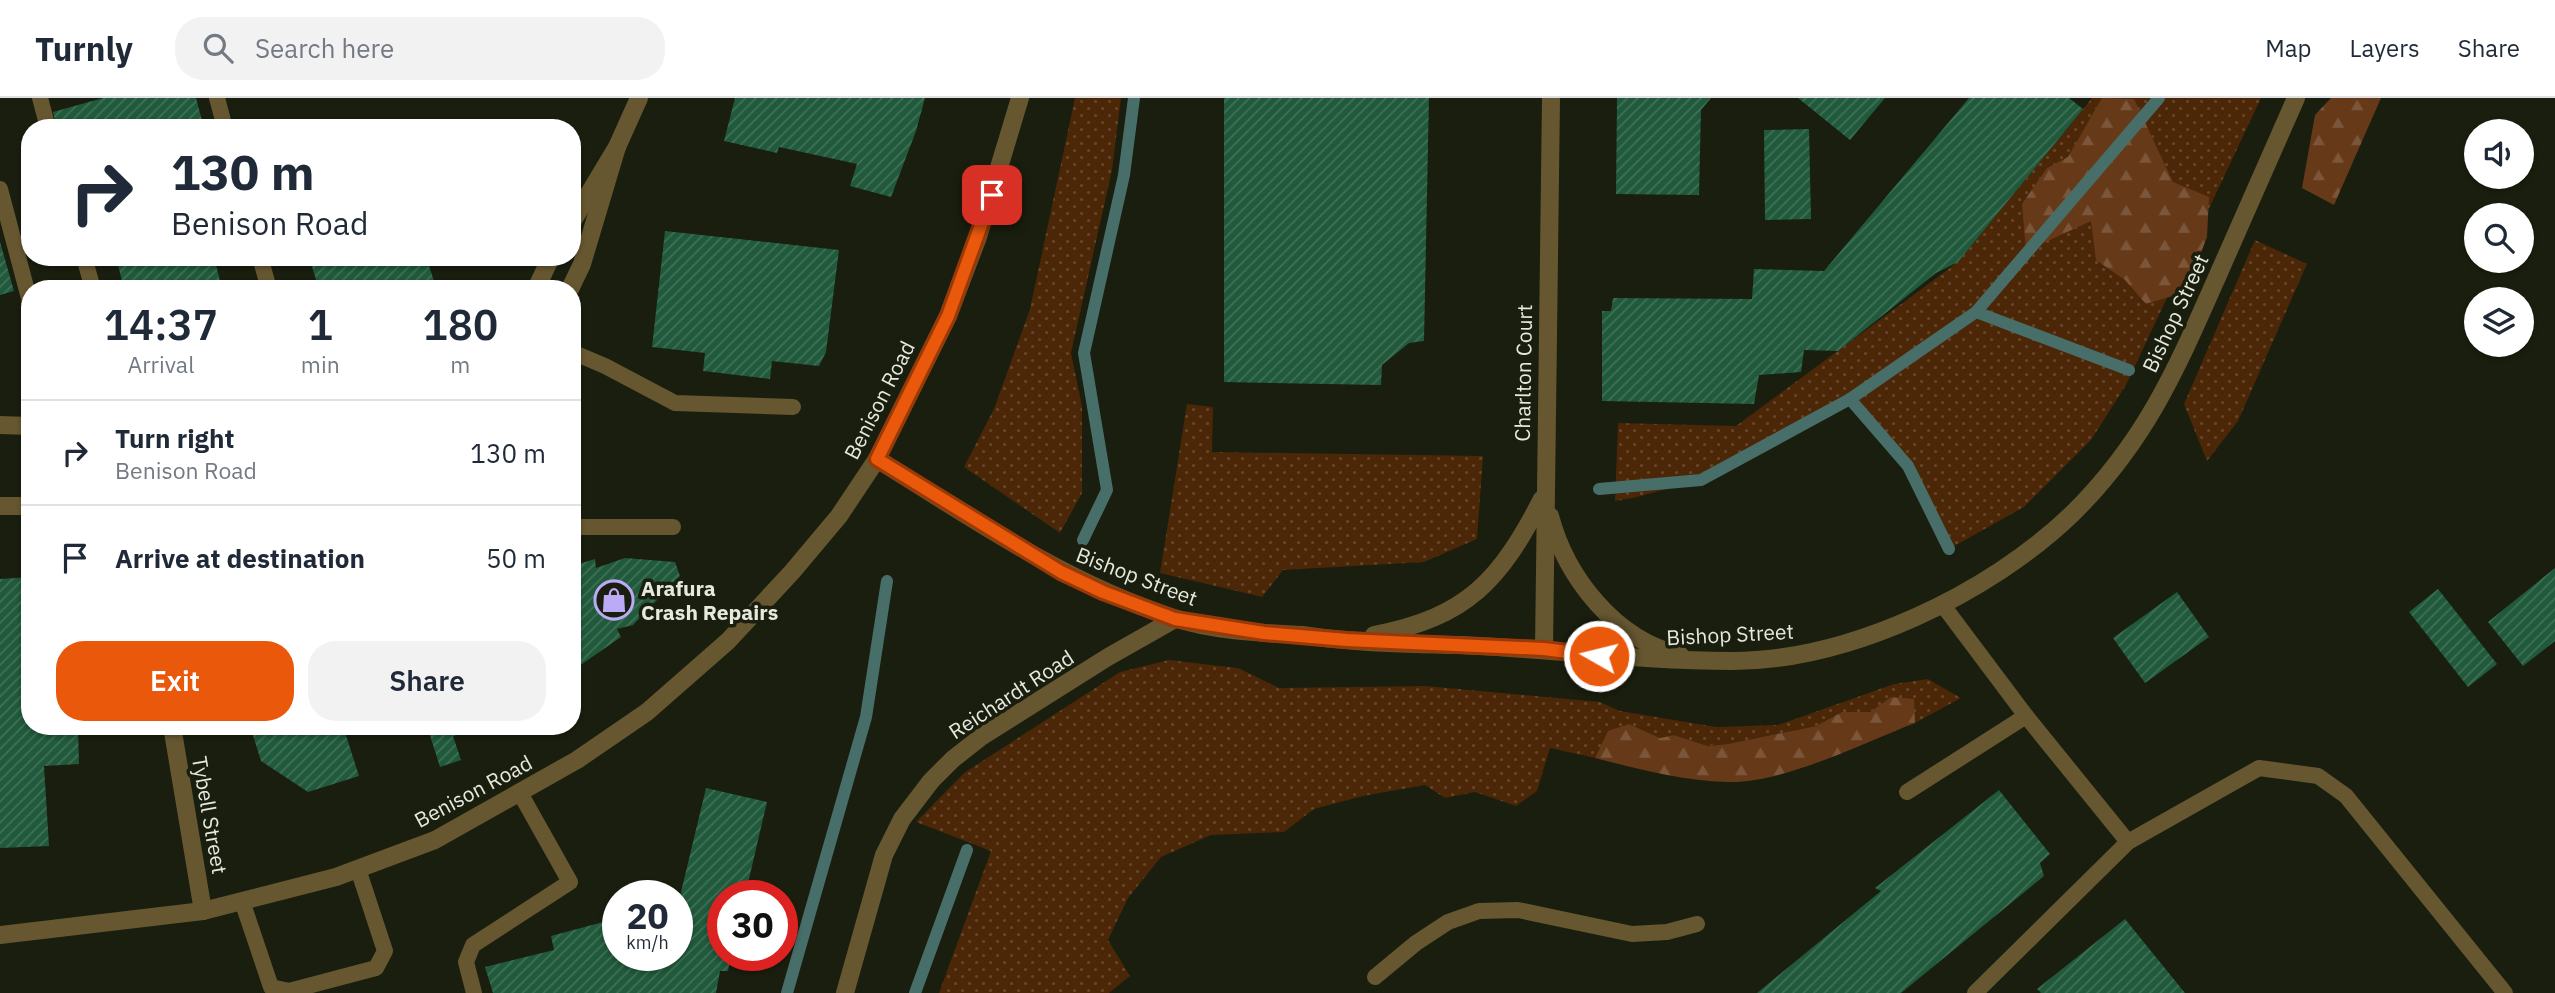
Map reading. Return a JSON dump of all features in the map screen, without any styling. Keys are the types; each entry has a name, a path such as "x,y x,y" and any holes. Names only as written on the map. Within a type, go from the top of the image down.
{"street":[{"path":"581,207 617,147 639,98"},
{"name":"Benison Road","path":"0,936 203,911 336,877 435,839 577,760 647,712 728,641 792,572 839,516 877,459 948,316 978,237 1020,98"},
{"name":"Charlton Court","path":"1544,649 1550,98"},
{"name":"Bishop Street","path":"877,459 1061,572 1103,592 1175,619 1264,633 1347,640 1544,649 1658,660 1762,659 1835,647 1884,630 1942,604 2022,557 2089,496 2150,419 2184,352 2296,98"},
{"path":"574,280 582,264 617,147"},
{"path":"0,425 21,426"},
{"path":"1347,640 1422,623 1472,596 1502,568 1521,540 1544,495"},
{"path":"1544,495 1560,546 1572,568 1588,591 1616,622 1642,641 1660,649 1706,660"},
{"path":"0,506 21,506"},
{"name":"Reichardt Road","path":"845,993 884,855 902,819 931,780 953,758 981,737 1108,657 1175,619"},
{"name":"Tybell Street","path":"174,735 203,911"}],"lane":[{"path":"40,98 46,119"},
{"path":"217,98 223,119"},
{"path":"0,189 24,280"},
{"path":"581,356 675,402 793,407"},
{"path":"581,527 673,527"},
{"path":"1942,604 2026,716 2128,842"},
{"path":"1907,792 2026,716"},
{"path":"1975,993 2128,842 2259,768 2318,776 2346,796 2505,993"},
{"path":"474,993 466,962 473,945 569,882 520,793"},
{"path":"242,901 271,987 289,990 376,968 386,951 358,869"},
{"path":"1375,977 1416,943 1448,922 1479,911 1518,910 1632,934 1667,932 1697,924"}],"shaded area":[{"path":"1075,98 1121,98 1112,170 1071,353 1082,406 1082,493 1060,533 964,467 994,409 1030,309"},
{"path":"2092,98 2261,98 2126,385 2091,440 2024,507 1949,549 1908,466 1849,399 1701,480 1615,501 1618,423 1736,426 1958,262"},
{"path":"2255,240 2307,264 2238,421 2207,461 2184,404"},
{"path":"1187,404 1213,407 1212,452 1483,456 1477,539 1424,562 1283,570 1262,597 1160,573"},
{"path":"1169,660 1238,668 1279,688 1426,686 1600,702 1620,711 1716,727 1778,725 1894,684 1928,679 1961,698 1915,723 1913,700 1891,697 1870,712 1842,712 1816,726 1708,746 1674,735 1660,738 1629,724 1608,732 1595,758 1550,748 1537,791 1516,806 1475,792 1445,798 1425,785 1363,796 1314,809 1284,832 1211,835 1161,857 1128,898 1108,940 1130,976 1109,993 939,993 991,851 916,822 964,773 1120,672"}],"green space":[{"path":"2102,98 2134,99 2173,182 2209,197 2207,237 2186,292 2146,304 2125,280 2096,260 2091,221 2026,251 2022,204 2047,168 2068,157"},
{"path":"2331,98 2381,98 2334,205 2302,188 2315,115"},
{"path":"1891,697 1914,699 1915,723 1822,761 1749,781 1693,779 1595,758 1608,731 1629,724 1660,738 1674,735 1708,746 1728,744 1816,726 1842,712 1870,712"}],"building":[{"path":"103,98 196,98 202,119 55,119 53,112"},
{"path":"735,98 925,98 916,131 891,197 850,186 857,164 779,147 777,153 724,141"},
{"path":"1224,98 1429,98 1424,341 1409,343 1382,365 1381,385 1224,382"},
{"path":"1617,98 1711,98 1701,110 1699,195 1616,194"},
{"path":"1798,98 1885,98 1850,140"},
{"path":"1969,98 2069,98 2083,109 1958,262 1936,273 1838,351 1804,350 1801,372 1759,375 1754,404 1602,401 1602,311 1611,311 1613,298 1752,299 1754,269 1824,271"},
{"path":"1809,129 1811,219 1765,220 1764,130"},
{"path":"665,231 839,250 826,352 819,366 772,361 770,379 703,371 705,353 652,347"},
{"path":"0,242 14,291 0,295"},
{"path":"118,266 216,266 220,280 122,280"},
{"path":"312,266 429,266 434,280 316,280"},
{"name":"Arafura Crash Repairs","path":"625,558 675,562 680,576 633,625 617,629 621,637 581,665 581,563 595,559 596,568"},
{"path":"2555,568 2555,641 2523,666 2488,622"},
{"path":"21,578 21,735 78,735 79,764 44,766 49,846 0,848 0,579"},
{"path":"2438,589 2497,664 2468,687 2409,612"},
{"path":"2177,592 2209,637 2145,683 2113,638"},
{"path":"253,735 346,735 359,776 308,792 261,761"},
{"path":"430,735 456,735 453,736 461,760 440,767"},
{"path":"706,788 767,802 749,880 707,880 707,971 720,971 716,993 493,993 485,967 554,950 551,936 602,922 602,971 693,971 693,880 684,880"},
{"path":"1999,790 2050,854 2040,863 2044,876 1901,993 1757,993 1881,891 1875,888"},
{"path":"2125,919 2185,993 2041,993 2037,989"}],"waterway":[{"path":"1083,540 1107,490 1084,353 1124,175 1134,98"},
{"path":"1599,489 1701,480 1850,399 1976,312 2159,98"},
{"path":"1976,312 2129,370"},
{"path":"1850,399 1908,466 1949,549"},
{"path":"787,993 866,717 887,581"},
{"path":"915,993 967,850"}],"place":[{"name":"Arafura Crash Repairs","path":"614,600"}],"route":[{"path":"992,195 948,316 877,459 1061,572 1103,592 1175,619 1264,633 1347,640 1544,649 1599,656"}]}
